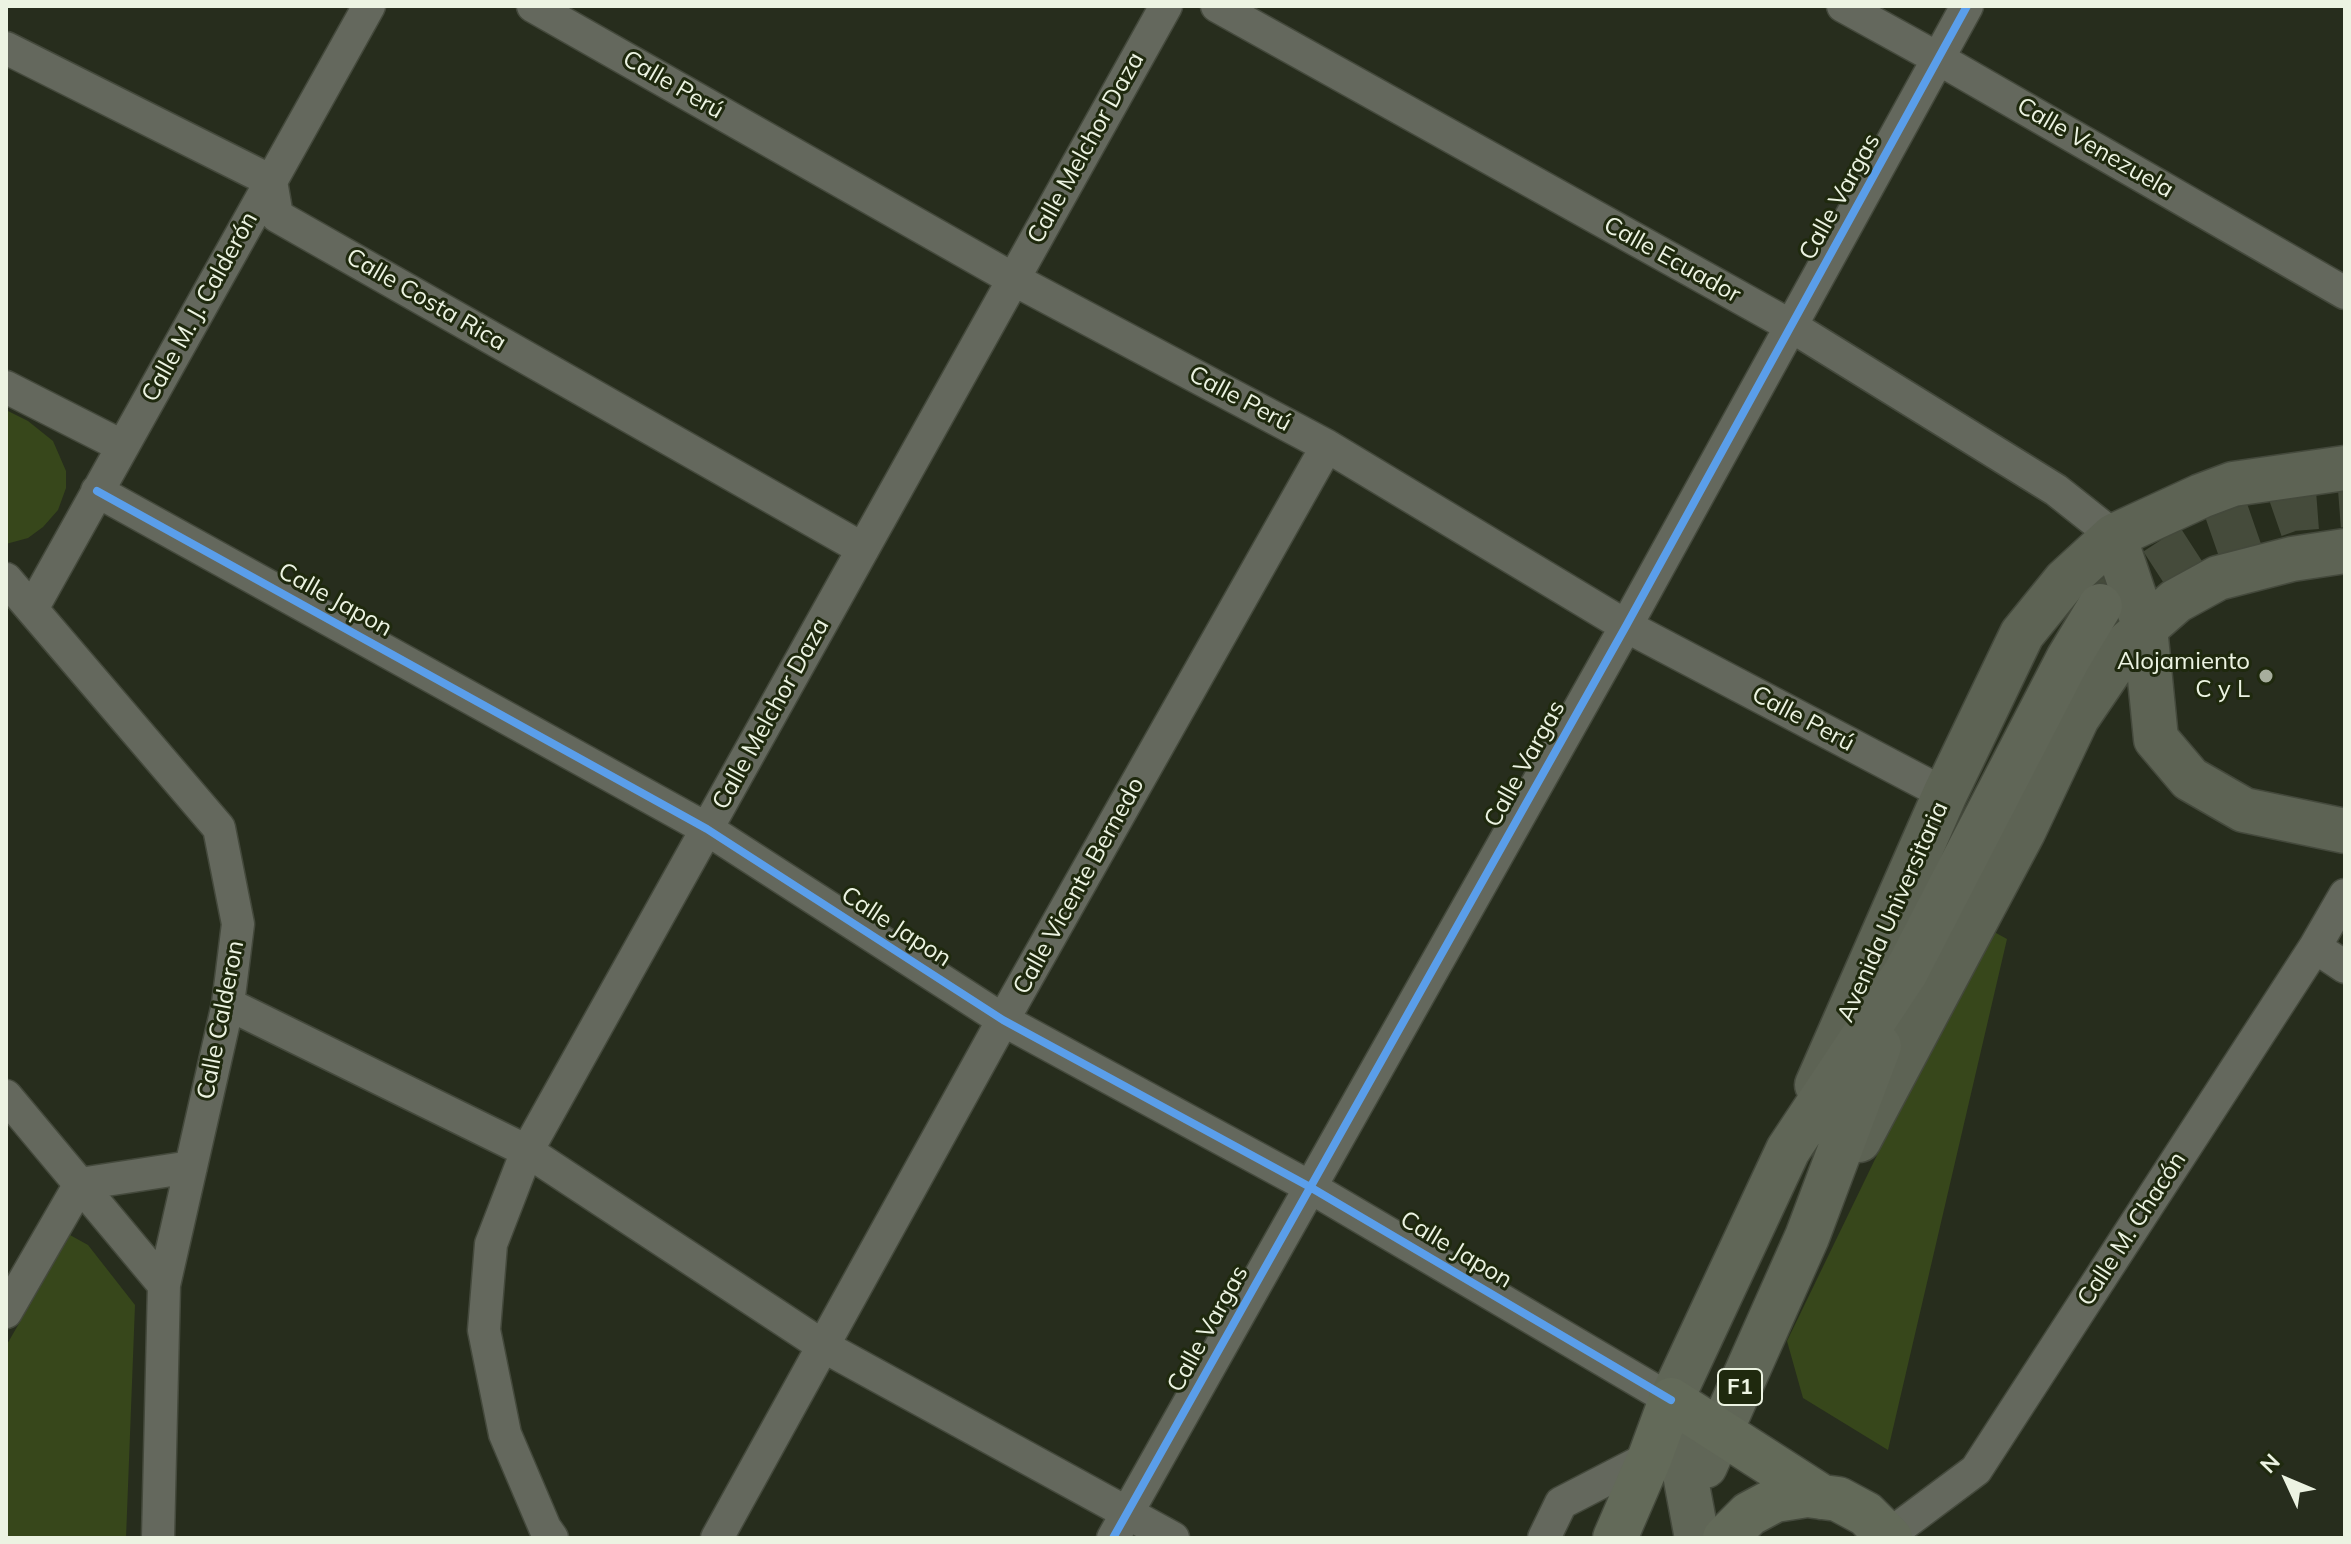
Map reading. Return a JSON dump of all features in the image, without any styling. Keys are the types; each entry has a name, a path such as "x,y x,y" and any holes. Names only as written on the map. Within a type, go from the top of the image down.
{"highway":[{"name":"F1","path":"1671,1400 1822,1497"},
{"name":"Avenida Universitaria","path":"1615,1538 1671,1400"},
{"name":"F1","path":"1725,1538 1749,1514 1775,1500 1807,1495 1838,1499 1866,1514 1890,1537"}],"main road":[{"name":"Avenida Universitaria","path":"1671,1400 1788,1150 1945,794 2022,634 2065,581 2114,536 2233,484 2345,468"},
{"path":"2114,536 2145,628 2156,739"},
{"path":"1807,1237 2023,832 2077,718 2128,643 2176,601 2218,578 2292,559 2345,551"},
{"path":"1788,1150 1906,972 2068,659 2100,606"},
{"path":"2077,718 2111,713 2156,739 2190,779 2244,810 2345,831"},
{"path":"1807,1237 1906,972"},
{"name":"F1","path":"1687,1525 1720,1432 1807,1237"},
{"path":"1671,1400 1687,1525"}],"street":[{"name":"Calle M. J. Calderón","path":"32,609 369,6"},
{"name":"Calle Perú","path":"533,6 1013,279 1327,446 1626,626 1945,794"},
{"name":"Calle Melchor Daza","path":"552,1538 505,1434 484,1330 491,1244 527,1151 1166,6"},
{"name":"Calle Ecuador","path":"1217,6 1791,326 2056,490 2114,536"},
{"name":"Calle Venezuela","path":"1843,6 2345,293"},
{"name":"Calle Vargas","path":"1120,1525 1626,626 1967,6"},
{"path":"6,48 271,181"},
{"name":"Calle Costa Rica","path":"271,181 277,216 863,549"},
{"path":"6,387 122,446"},
{"name":"Calle Vicente Bernedo","path":"717,1538 1003,1020 1327,446"},
{"name":"Calle Japon","path":"97,491 707,829 1003,1020 1310,1187 1671,1400"},
{"name":"Calle Calderon","path":"6,579 219,828 238,924 228,1004 164,1285 158,1538"},
{"name":"Calle M. Chacón","path":"1890,1537 1976,1470 2315,947 2345,895"},
{"path":"2315,947 2345,967"},
{"path":"228,1004 527,1151 823,1346 1120,1525 1173,1538"},
{"path":"6,1096 164,1285"},
{"path":"80,1184 191,1167"},
{"path":"6,1312 80,1184"},
{"path":"1544,1538 1561,1503 1650,1457"}],"green space":[{"path":"6,410 28,421 53,441 66,471 66,488 58,510 43,527 28,538 6,544"},
{"path":"1987,928 2007,939 1888,1450 1803,1398 1787,1341"},
{"path":"70,1235 88,1245 135,1305 126,1538 6,1538 6,1346"}],"tunnel":[{"path":"2100,606 2200,541 2292,509 2345,505"}],"cycle path":[{"path":"1113,1538 1626,626 1967,6"},
{"path":"97,491 707,829 1003,1020 1310,1187 1671,1400"}],"place":[{"name":"Alojamiento C y L","path":"2266,676"}]}
